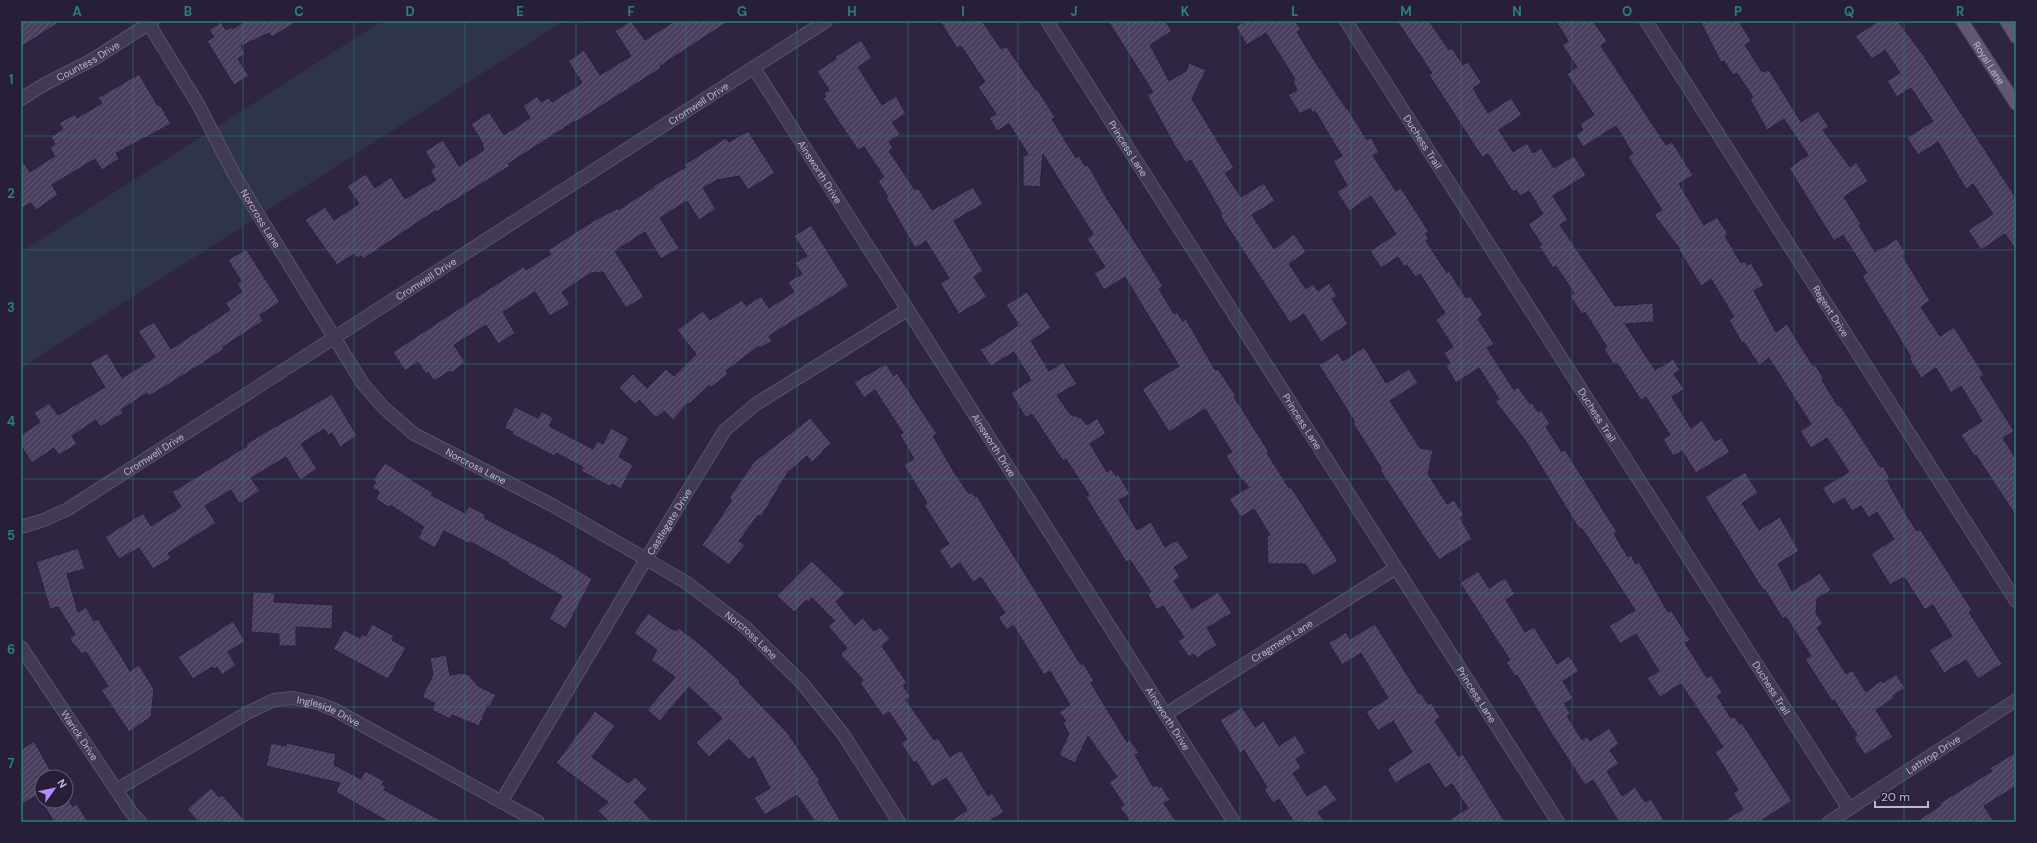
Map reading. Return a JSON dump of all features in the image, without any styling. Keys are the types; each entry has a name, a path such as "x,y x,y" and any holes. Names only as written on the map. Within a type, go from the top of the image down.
{"main road":[{"name":"Royal Lane","path":"1962,21 2016,104"},
{"path":"2006,21 2016,37"}],"street":[{"name":"Cromwell Drive","path":"21,527 44,520 68,509 334,336 826,21"},
{"name":"Princess Lane","path":"1047,21 1558,822"},
{"name":"Duchess Trail","path":"1346,21 1849,809"},
{"name":"Regent Drive","path":"1646,21 2016,601"},
{"name":"Countess Drive","path":"21,99 45,84 92,60 149,22"},
{"name":"Norcross Lane","path":"149,22 198,104 234,174 256,211 367,389 384,408 414,434 552,505 646,558 687,583 746,628 802,683 843,734 898,822"},
{"name":"Ainsworth Drive","path":"754,68 1234,822"},
{"name":"Castlegate Drive","path":"501,802 646,558 725,430 756,404 907,310"},
{"name":"Cragmere Lane","path":"1166,714 1396,568"},
{"name":"Warick Drive","path":"21,647 116,790 140,822"},
{"name":"Ingleside Drive","path":"116,790 247,713 274,700 292,698 317,703 335,710 538,822"},
{"name":"Lathrop Drive","path":"1829,822 2016,700"}],"shaded area":[{"path":"382,21 564,21 21,368 21,252"}],"building":[{"path":"21,21 61,21 21,47"},
{"path":"245,21 298,21 272,37 269,33 241,46 245,54 238,59 249,76 234,85 207,41 214,37 209,30 221,22 226,30 232,27 233,29"},
{"path":"631,21 645,40 675,21 729,21 660,66 661,68 576,122 575,121 508,164 510,166 436,212 435,211 363,259 361,256 357,258 354,254 337,265 305,220 325,207 334,220 359,204 347,186 366,174 375,188 391,177 405,199 436,180 430,170 435,167 425,151 443,140 459,166 484,150 483,144 471,124 489,112 504,135 530,118 523,106 537,96 541,102 548,98 552,102 582,83 568,61 584,50 600,75 631,56 615,31"},
{"path":"940,21 982,21 1001,49 1006,46 1055,117 1052,119 1076,158 1079,156 1085,166 1088,165 1106,197 1163,286 1159,289 1174,314 1177,312 1183,322 1186,319 1215,370 1218,369 1236,396 1234,397 1269,452 1267,453 1289,488 1291,487 1338,561 1313,576 1305,564 1268,564 1267,537 1270,535 1254,509 1241,517 1229,499 1249,487 1236,473 1226,455 1232,452 1205,409 1169,432 1142,389 1179,366 1125,277 1104,290 1094,273 1105,267 1087,239 1093,234 1043,154 1040,187 1023,186 1023,157 1028,154 1009,124 997,131 989,118 996,114 978,87 985,82 961,46 957,48"},
{"path":"1108,21 1165,21 1172,31 1150,45 1169,81 1186,71 1189,63 1206,70 1192,99 1234,168 1225,173 1241,197 1264,183 1275,201 1252,215 1274,249 1294,234 1306,252 1289,264 1306,289 1313,284 1318,291 1329,283 1337,296 1332,299 1348,324 1321,342 1304,314 1290,323 1220,215 1222,214 1191,160 1186,163 1175,146 1147,95 1153,92"},
{"path":"1245,21 1295,21 1301,30 1297,32 1314,60 1367,140 1371,137 1379,152 1373,156 1396,191 1401,188 1429,232 1425,234 1429,239 1426,241 1447,273 1449,271 1466,298 1470,296 1483,315 1478,319 1494,344 1487,348 1514,390 1518,387 1530,404 1532,403 1538,412 1541,410 1550,424 1546,427 1562,452 1565,450 1617,532 1614,534 1628,557 1631,555 1636,564 1639,562 1668,612 1671,610 1690,640 1685,643 1707,678 1711,675 1722,692 1717,696 1731,718 1734,716 1740,725 1742,723 1792,801 1759,822 1722,822 1743,809 1733,793 1738,790 1715,752 1723,747 1681,684 1660,697 1647,678 1659,671 1636,634 1620,644 1609,626 1635,610 1589,539 1582,529 1578,527 1525,440 1495,401 1499,399 1479,368 1456,383 1446,366 1450,363 1444,353 1453,347 1436,320 1445,313 1420,274 1415,277 1407,265 1404,267 1398,257 1381,268 1370,251 1396,234 1371,196 1349,211 1337,192 1347,185 1333,161 1342,156 1315,111 1313,113 1310,108 1300,114 1288,95 1297,90 1293,81 1295,79 1266,33 1247,45 1236,27"},
{"path":"1397,21 1429,21 1449,50 1452,48 1463,65 1468,62 1482,83 1473,88 1488,113 1511,98 1522,115 1499,130 1513,152 1527,143 1533,153 1541,148 1554,168 1574,156 1586,175 1553,196 1568,220 1560,225 1615,306 1653,303 1654,322 1625,324 1655,370 1673,359 1680,370 1674,374 1684,389 1672,397 1691,428 1702,420 1715,441 1721,438 1730,452 1696,473 1682,451 1673,456 1663,439 1670,435 1646,397 1641,400 1617,363 1614,365 1604,349 1607,347 1585,312 1582,314 1570,296 1574,293 1556,266 1553,268 1539,246 1542,245 1528,224 1543,214 1529,191 1520,196 1516,190 1513,192 1488,154 1482,157 1429,75 1432,73"},
{"path":"1556,21 1593,21 1607,41 1601,46 1666,145 1672,142 1693,175 1679,184 1704,225 1717,217 1728,234 1725,236 1741,263 1745,261 1747,265 1751,263 1764,285 1754,291 1776,332 1787,324 1813,366 1815,364 1824,379 1822,380 1838,406 1840,405 1880,467 1883,466 1890,478 1887,480 1907,516 1917,531 1920,529 1944,566 1972,610 1969,612 2002,664 1978,679 1966,660 1944,673 1929,650 1952,636 1933,605 1925,610 1904,577 1890,585 1871,554 1894,539 1877,512 1869,518 1861,506 1852,511 1844,498 1833,505 1822,488 1849,472 1827,438 1811,448 1800,431 1811,424 1769,358 1759,365 1744,342 1742,343 1729,320 1734,317 1711,279 1701,286 1679,250 1680,249 1654,215 1662,210 1628,157 1633,154 1616,126 1583,147 1576,135 1583,130 1580,124 1594,115 1567,74 1577,67 1562,45 1568,41"},
{"path":"1700,21 1739,21 1751,41 1745,45 1762,72 1769,70 1801,122 1818,111 1829,127 1823,130 1850,167 1856,162 1868,181 1844,197 1861,224 1859,225 1875,252 1897,239 1906,254 1903,256 1930,301 1921,307 1940,336 1954,327 1984,375 1980,377 2014,431 2003,438 2016,459 2016,516 1961,435 1982,421 1961,386 1951,393 1936,368 1921,378 1909,358 1911,357 1862,276 1867,273 1843,235 1834,241 1789,168 1808,155 1784,119 1767,130 1750,99 1753,97 1737,73 1733,75 1724,61 1721,62"},
{"path":"1879,21 1898,21 1924,56 2016,198 2016,250 2005,234 1981,250 1968,230 1993,214 1973,184 1966,189 1938,142 1918,155 1907,138 1933,121 1911,88 1897,97 1887,81 1900,73 1885,50 1872,59 1855,36"},
{"path":"861,40 872,58 858,67 882,105 896,96 906,114 892,122 900,134 889,142 893,148 889,151 915,190 918,188 932,210 973,187 983,204 954,221 983,271 974,277 987,297 959,314 940,283 949,278 926,241 915,248 886,198 888,197 878,181 884,177 864,147 858,150 823,98 826,97 824,93 829,90 817,71"},
{"path":"139,74 158,106 160,105 171,124 116,153 119,159 102,170 95,159 52,185 58,195 36,210 31,203 21,209 21,159 30,172 55,156 50,148 55,144 51,137 63,129 59,123 75,114 77,118 102,103 98,98"},
{"path":"748,131 775,173 748,190 739,176 717,180 703,188 716,209 699,220 687,201 660,218 679,248 661,259 645,232 615,251 644,297 626,308 603,272 591,273 562,292 570,304 550,316 535,292 503,312 515,333 498,344 486,325 454,345 465,362 452,373 450,371 434,381 428,372 426,374 418,362 405,371 393,352 524,266 526,270 551,254 548,250 595,220 618,208 618,210 654,187 653,186 686,167 684,165 726,138 729,142"},
{"path":"811,225 849,286 769,336 772,341 760,348 759,346 726,371 728,374 710,388 709,385 689,404 688,403 673,420 664,411 656,418 639,400 635,404 619,388 633,374 647,388 666,369 674,376 696,354 677,330 703,311 710,320 742,300 746,306 761,296 769,308 794,292 788,282 802,274 795,263 807,256 794,236"},
{"path":"246,249 280,302 260,315 263,321 223,347 224,349 195,368 149,396 147,393 121,410 123,413 100,427 96,420 72,436 77,444 59,455 54,448 32,463 21,446 21,435 40,422 34,413 49,403 58,415 105,387 90,363 107,353 122,378 155,357 138,331 154,322 171,349 230,310 225,303 242,292 237,284 241,281 228,260"},
{"path":"1027,292 1051,328 1031,341 1049,371 1063,362 1077,384 1057,395 1070,414 1081,418 1087,425 1097,418 1106,433 1090,444 1107,472 1111,469 1116,476 1118,474 1130,494 1119,500 1137,530 1151,522 1165,547 1177,540 1189,558 1174,567 1180,577 1174,581 1192,609 1218,592 1232,613 1207,628 1217,645 1197,658 1194,654 1189,657 1178,641 1184,637 1163,606 1157,610 1148,595 1151,592 1130,560 1126,562 1086,497 1089,495 1066,459 1063,461 1032,414 1026,418 1011,393 1031,380 1014,352 991,366 980,350 1019,325 1006,305"},
{"path":"1364,347 1386,383 1409,369 1418,383 1390,401 1420,448 1433,450 1428,474 1447,504 1454,500 1464,515 1460,518 1472,539 1439,560 1380,470 1382,469 1353,423 1355,422 1319,365 1338,353 1343,361"},
{"path":"886,364 894,376 897,373 937,434 933,436 954,472 969,494 972,492 975,497 977,496 1081,665 1083,663 1094,681 1091,683 1127,742 1130,740 1139,753 1135,755 1153,787 1157,785 1159,788 1161,786 1170,800 1164,803 1176,822 1131,822 1120,808 1124,805 1109,782 1117,777 1088,736 1075,763 1059,755 1069,734 1063,723 1066,721 1059,712 1070,705 1050,671 1044,675 1013,625 1007,630 998,617 1005,613 981,577 973,582 960,563 951,569 939,550 949,544 924,505 927,503 904,465 914,459 900,435 903,433 875,390 864,398 854,382"},
{"path":"332,394 357,436 340,447 332,433 328,435 324,429 301,444 317,469 300,480 286,457 251,478 260,491 239,504 231,490 205,506 216,523 168,553 171,558 153,569 139,548 119,559 105,537 143,513 151,526 181,507 172,492 247,446 246,444"},
{"path":"515,407 538,418 542,411 553,418 549,426 593,449 597,441 603,444 611,428 629,438 619,457 633,465 621,489 612,484 611,487 581,471 583,467 556,453 554,456 512,434 513,432 504,428"},
{"path":"810,418 831,443 812,462 807,456 788,472 761,517 758,515 739,541 745,545 729,565 702,545 732,500 729,498 754,462"},
{"path":"385,463 433,493 431,495 465,513 469,506 486,515 484,518 555,555 592,579 566,629 549,619 562,596 508,564 509,563 471,542 470,544 444,531 435,548 418,538 424,527 390,505 388,507 376,499 379,492 372,487 376,482 373,480"},
{"path":"1745,472 1758,493 1742,503 1759,530 1780,517 1799,551 1778,564 1792,591 1820,573 1831,590 1817,599 1816,613 1823,624 1817,628 1846,674 1852,670 1866,692 1882,680 1883,683 1896,674 1905,688 1893,696 1894,698 1876,710 1893,737 1865,755 1854,738 1857,735 1834,700 1832,701 1805,659 1811,656 1786,617 1783,619 1765,590 1763,590 1705,497"},
{"path":"78,548 85,569 67,574 78,612 86,607 94,621 98,619 130,671 139,665 154,689 151,717 129,732 101,690 108,686 86,652 82,654 71,641 70,637 75,634 58,607 50,609 36,562"},
{"path":"812,561 845,593 836,602 855,625 863,618 874,631 880,627 890,639 882,646 907,683 903,686 911,697 906,700 934,740 938,738 950,757 961,750 988,796 992,793 1004,812 988,822 949,822 967,810 946,778 932,787 916,761 914,763 901,743 907,739 889,712 883,716 860,683 863,680 840,654 847,648 828,626 835,621 812,598 808,602 806,600 794,612 777,596"},
{"path":"1478,571 1489,588 1505,578 1515,594 1506,600 1525,632 1534,627 1557,664 1569,656 1579,671 1563,681 1573,698 1564,704 1571,714 1567,716 1582,740 1587,736 1590,741 1609,728 1619,744 1610,750 1619,764 1607,771 1622,796 1635,787 1645,802 1651,799 1665,822 1619,822 1593,780 1585,785 1548,728 1517,675 1515,676 1506,662 1510,660 1460,583"},
{"path":"253,592 275,593 274,602 333,605 332,629 296,627 296,646 279,646 279,634 251,632"},
{"path":"648,613 673,630 674,629 677,631 679,628 701,645 740,681 739,683 787,732 820,781 818,782 841,822 815,822 797,795 765,815 754,798 770,788 753,756 749,760 729,739 709,757 696,743 722,718 689,687 660,721 647,710 675,677 651,660 657,650 634,633"},
{"path":"233,621 245,641 228,652 236,665 222,675 217,667 214,669 212,667 193,679 178,657"},
{"path":"372,624 394,636 392,640 406,648 388,679 333,649 344,630 360,638 361,634 366,636"},
{"path":"1375,624 1419,694 1420,692 1428,704 1431,703 1440,717 1435,721 1459,757 1463,754 1505,822 1446,822 1468,808 1452,784 1445,788 1429,763 1395,783 1387,769 1412,752 1393,721 1378,731 1366,712 1388,698 1361,653 1342,665 1329,643 1346,632 1350,639"},
{"path":"446,655 450,675 463,673 469,675 478,686 496,695 490,706 488,706 479,726 452,715 450,719 432,710 435,703 422,697 433,675 430,658"},
{"path":"1242,707 1255,727 1264,721 1279,746 1295,735 1306,753 1296,759 1301,768 1293,773 1307,796 1326,784 1337,800 1318,812 1325,822 1294,822 1279,799 1273,803 1264,789 1267,787 1244,750 1240,753 1220,720"},
{"path":"595,711 615,726 592,757 628,783 635,777 647,789 634,802 653,822 609,822 598,811 608,802 556,763"},
{"path":"34,741 50,769 34,769 34,797 21,805 21,750"},
{"path":"271,743 286,746 287,743 336,754 334,765 361,779 365,771 384,781 382,785 386,787 384,790 444,822 389,822 336,792 340,783 266,766"},
{"path":"2016,752 2016,786 1984,806 1994,822 1916,822 1941,805 1940,803 1992,771 1990,768"},
{"path":"211,788 219,797 222,795 246,822 198,822 187,809"},
{"path":"77,804 88,822 50,822 53,820 46,809 74,809 74,806"}]}
